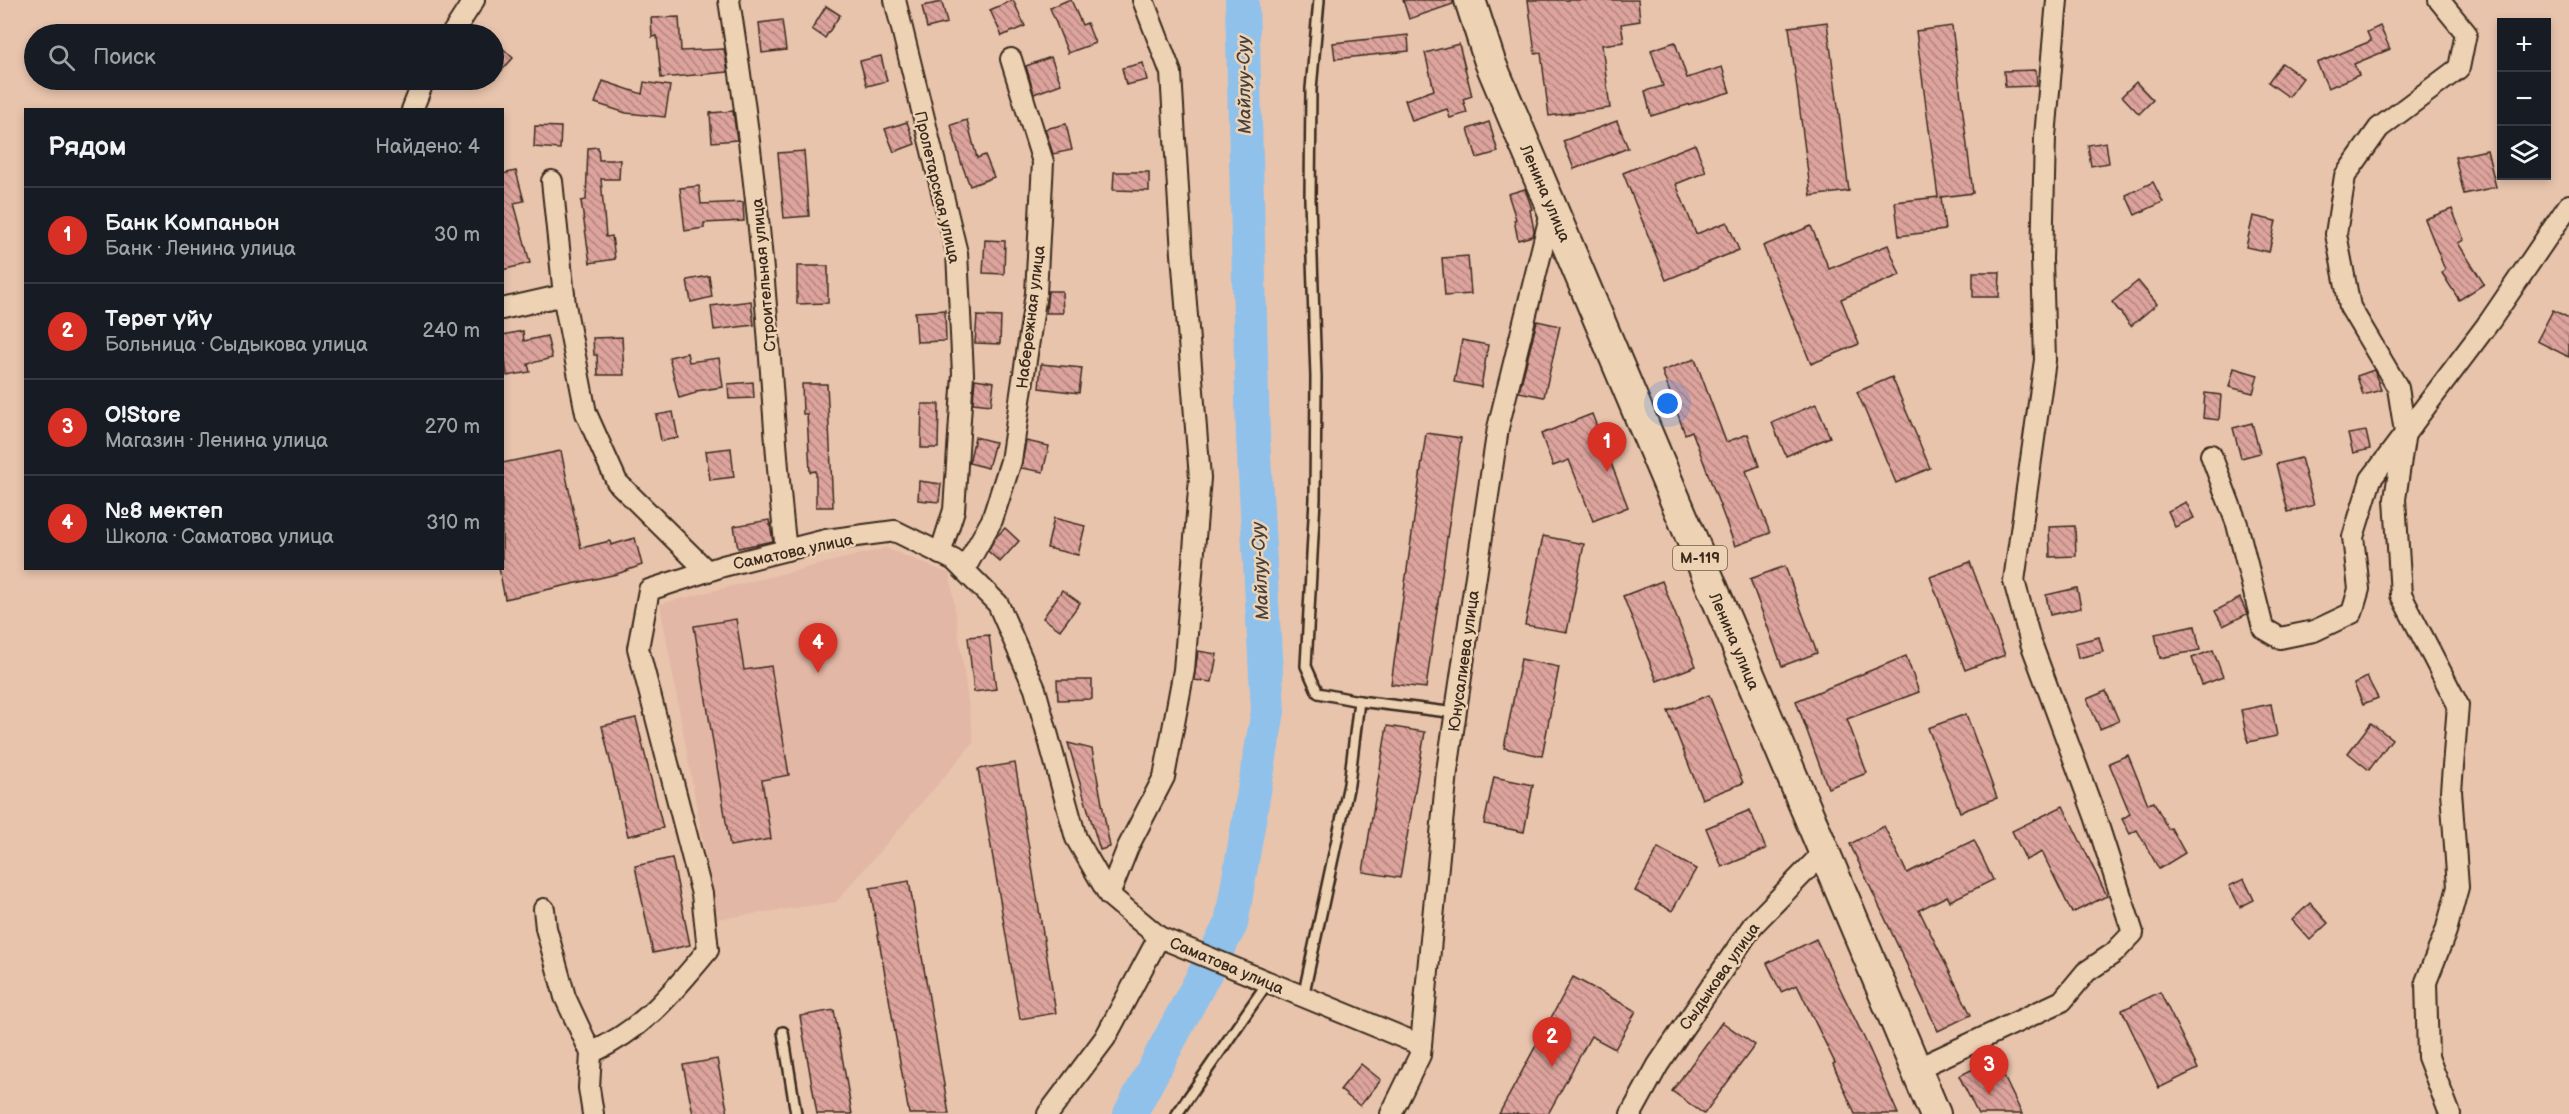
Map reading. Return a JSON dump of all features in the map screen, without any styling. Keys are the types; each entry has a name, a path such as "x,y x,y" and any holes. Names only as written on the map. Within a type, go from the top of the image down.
{"main road":[{"name":"Ленина улица","path":"1470,0 1490,62 1935,1114"}],"street":[{"path":"458,24 474,0"},
{"name":"Строительная улица","path":"729,0 749,125 786,550"},
{"name":"Пролетарская улица","path":"895,0 957,253 963,374 954,510 940,554"},
{"path":"1109,895 1128,847 1164,777 1184,670 1200,478 1182,254 1171,73 1143,0"},
{"path":"1916,1069 2062,1001 2086,972 2114,953 2133,933 2095,816 2031,643 2014,581 2045,360 2042,259 2045,137 2057,0"},
{"path":"2439,0 2466,33 2459,68 2379,128 2344,176 2336,234 2350,307 2398,388 2405,432 2395,499 2401,595 2458,705 2451,791 2458,887 2446,931 2426,982 2428,1057 2450,1114"},
{"name":"Набережная улица","path":"964,570 992,520 1011,460 1036,293 1043,162 1011,59"},
{"path":"413,108 420,90"},
{"path":"552,181 564,295 586,413 617,482 706,571"},
{"path":"2211,455 2237,524 2263,628 2280,638 2314,631 2352,613 2359,589 2354,537 2371,479 2490,321 2569,205"},
{"name":"Юнусалиева улица","path":"1391,1114 1420,1055 1447,771 1498,428 1552,208"},
{"path":"504,309 564,295"},
{"name":"Саматова улица","path":"591,1053 618,1041 659,1009 708,950 702,894 638,648 650,590 706,571 826,540 895,531 954,560 998,604 1035,689 1076,838 1109,895 1159,937 1421,1045"},
{"name":"Сыдыкова улица","path":"1631,1114 1658,1065 1753,925 1824,852"},
{"path":"544,909 546,928 565,997 591,1053 589,1088 593,1114"},
{"path":"1048,1114 1105,1038 1159,937"}],"lane":[{"path":"1319,0 1311,100 1310,199 1316,388 1315,498 1306,666 1318,693 1359,701 1456,713"},
{"path":"1303,997 1349,784 1359,701"},
{"path":"1177,1114 1268,982"},
{"path":"783,1032 796,1114"}],"shaded area":[{"path":"886,548 950,574 974,742 836,902 717,919 660,604"}],"building":[{"path":"1013,0 1025,26 1002,36 990,10"},
{"path":"1071,0 1082,25 1087,23 1095,43 1068,53 1050,8"},
{"path":"1403,0 1453,0 1453,4 1409,19"},
{"path":"1528,0 1638,0 1640,21 1621,24 1624,42 1602,45 1610,108 1549,116 1541,53 1535,54"},
{"path":"942,2 947,23 927,28 922,6"},
{"path":"826,6 840,15 825,38 812,29"},
{"path":"679,17 681,51 724,49 728,72 661,78 657,36 652,37 651,18"},
{"path":"782,20 786,50 762,53 759,23"},
{"path":"1827,22 1849,191 1811,196 1789,27"},
{"path":"1952,26 1973,193 1941,197 1945,230 1899,236 1895,202 1938,197 1916,31"},
{"path":"2380,26 2390,49 2354,64 2359,75 2328,88 2317,63 2371,41 2367,32"},
{"path":"1408,35 1409,51 1335,59 1333,43"},
{"path":"1675,42 1687,78 1722,67 1730,92 1651,116 1645,91 1663,86 1651,50"},
{"path":"1459,44 1472,96 1463,99 1467,113 1450,118 1447,109 1412,121 1405,100 1434,90 1425,53"},
{"path":"504,49 513,58 504,68"},
{"path":"881,56 887,81 867,86 860,61"},
{"path":"1051,57 1061,84 1034,94 1026,66"},
{"path":"1143,63 1147,80 1126,85 1122,68"},
{"path":"2282,63 2303,78 2289,97 2268,82"},
{"path":"2036,70 2037,86 2005,87 2004,71"},
{"path":"603,81 642,94 644,82 670,86 665,117 626,113 595,103"},
{"path":"2136,82 2153,100 2139,114 2122,96"},
{"path":"733,111 737,140 712,142 710,113"},
{"path":"967,120 977,158 985,155 994,177 970,186 951,125"},
{"path":"1617,121 1628,148 1574,169 1563,141"},
{"path":"907,122 915,144 894,152 885,129"},
{"path":"1489,122 1498,152 1477,158 1468,129"},
{"path":"1066,124 1072,150 1053,154 1045,129"},
{"path":"535,126 561,127 560,149 534,147"},
{"path":"2106,142 2109,163 2091,166 2088,145"},
{"path":"1695,144 1706,172 1676,184 1696,234 1727,222 1739,250 1666,280 1623,173"},
{"path":"598,147 599,160 620,160 619,179 601,179 606,237 612,236 615,259 590,263 581,201 586,200 588,148"},
{"path":"2487,150 2496,187 2464,194 2455,157"},
{"path":"804,151 809,216 784,218 778,153"},
{"path":"516,171 524,201 514,203 530,263 504,270 504,174"},
{"path":"1114,172 1149,172 1149,191 1113,190"},
{"path":"2153,182 2163,202 2135,215 2126,195"},
{"path":"699,186 701,204 743,202 744,221 704,223 704,228 685,231 680,188"},
{"path":"1525,189 1532,209 1530,210 1534,230 1533,236 1518,240 1514,220 1516,219 1508,194"},
{"path":"2452,209 2464,240 2458,243 2484,284 2459,300 2442,273 2445,270 2425,219"},
{"path":"2253,216 2276,221 2269,252 2246,247"},
{"path":"1811,226 1829,269 1888,245 1900,275 1841,299 1859,344 1811,364 1763,246"},
{"path":"985,240 1005,241 1004,274 983,273"},
{"path":"1468,256 1471,294 1445,296 1442,258"},
{"path":"797,266 828,266 828,303 797,304"},
{"path":"1973,272 2000,272 1999,297 1973,297"},
{"path":"709,276 712,297 691,302 687,280"},
{"path":"2138,281 2157,304 2131,326 2112,302"},
{"path":"1048,291 1062,291 1063,313 1046,313"},
{"path":"751,301 754,325 714,330 711,306"},
{"path":"945,310 946,341 917,342 915,312"},
{"path":"2553,310 2569,318 2569,357 2537,341"},
{"path":"977,316 1001,317 1000,344 975,343"},
{"path":"1537,321 1560,326 1544,397 1519,392"},
{"path":"523,331 524,341 547,336 552,358 528,364 530,372 507,376 504,335"},
{"path":"622,337 624,375 598,375 593,338"},
{"path":"1462,340 1488,345 1481,387 1454,382"},
{"path":"687,353 689,362 719,358 723,387 696,391 696,393 679,398 669,357"},
{"path":"1695,359 1726,442 1748,434 1759,466 1746,471 1770,533 1735,546 1692,431 1685,434 1662,371"},
{"path":"1041,364 1082,368 1079,393 1039,388"},
{"path":"2234,368 2258,375 2253,393 2229,387"},
{"path":"2374,370 2381,390 2363,395 2357,376"},
{"path":"1892,377 1930,468 1896,483 1857,392"},
{"path":"975,379 994,382 991,405 973,403"},
{"path":"753,382 754,398 729,399 728,384"},
{"path":"802,384 827,384 833,507 816,507 816,471 810,472 807,414 803,414"},
{"path":"2205,393 2221,395 2219,420 2203,418"},
{"path":"922,404 939,404 938,448 921,448"},
{"path":"1816,404 1830,437 1786,456 1772,423"},
{"path":"673,412 678,438 661,441 656,415"},
{"path":"1592,414 1628,507 1593,521 1569,460 1553,466 1541,434"},
{"path":"2252,423 2260,453 2241,458 2233,428"},
{"path":"2366,431 2370,449 2353,453 2348,434"},
{"path":"1426,433 1461,438 1426,688 1391,684"},
{"path":"975,437 995,442 988,468 969,463"},
{"path":"1026,441 1049,446 1043,472 1021,468"},
{"path":"731,448 734,477 710,480 706,451"},
{"path":"561,451 581,548 610,541 611,545 635,538 642,565 617,574 505,599 499,570 504,570 504,463"},
{"path":"2301,458 2314,505 2288,512 2276,464"},
{"path":"919,481 941,484 939,502 918,500"},
{"path":"2186,502 2194,518 2175,527 2168,511"},
{"path":"1054,518 1085,526 1078,555 1047,548"},
{"path":"769,520 773,541 738,548 734,526"},
{"path":"2075,526 2076,556 2050,557 2049,527"},
{"path":"1005,528 1019,541 1000,562 988,551 995,538"},
{"path":"1543,536 1584,544 1567,632 1525,625"},
{"path":"1970,562 2005,655 1965,670 1930,577"},
{"path":"1785,566 1817,653 1782,666 1750,579"},
{"path":"1662,581 1696,666 1657,681 1623,596"},
{"path":"2077,588 2081,608 2050,615 2046,595"},
{"path":"1062,590 1080,603 1060,630 1043,618"},
{"path":"2240,598 2247,614 2223,626 2215,611"},
{"path":"736,619 744,670 771,666 789,775 762,780 771,839 730,846 694,626"},
{"path":"2195,626 2200,650 2160,658 2155,634"},
{"path":"989,635 996,689 974,692 968,637"},
{"path":"2099,637 2103,652 2078,658 2075,643"},
{"path":"2213,650 2223,677 2202,685 2192,658"},
{"path":"1198,651 1217,654 1212,682 1194,680"},
{"path":"1906,656 1919,692 1847,719 1867,773 1828,788 1796,701"},
{"path":"1521,659 1559,667 1542,756 1504,748"},
{"path":"2367,677 2378,698 2363,704 2354,684"},
{"path":"1057,680 1092,680 1092,699 1058,700"},
{"path":"2106,691 2119,721 2100,729 2087,699"},
{"path":"1709,695 1743,783 1702,799 1668,711"},
{"path":"2271,704 2277,736 2248,742 2241,710"},
{"path":"1966,714 1997,798 1960,812 1928,728"},
{"path":"636,718 663,828 628,836 602,726"},
{"path":"2371,723 2392,739 2369,770 2348,753"},
{"path":"1387,726 1425,732 1400,878 1363,872"},
{"path":"1068,743 1092,749 1110,847 1100,850"},
{"path":"2128,755 2148,804 2154,802 2168,829 2171,828 2185,853 2159,869 2137,830 2130,834 2122,819 2130,814 2109,763"},
{"path":"1015,763 1056,1013 1020,1019 978,769"},
{"path":"1494,777 1533,785 1524,832 1484,824"},
{"path":"2063,806 2107,896 2072,913 2042,852 2026,860 2012,831"},
{"path":"1750,810 1766,849 1722,867 1706,828"},
{"path":"1884,826 1907,873 1974,840 1993,880 1950,901 1947,896 1919,910 1971,1015 1938,1031 1850,844"},
{"path":"1658,848 1696,869 1672,911 1635,891"},
{"path":"672,858 690,945 653,953 635,866"},
{"path":"2244,879 2254,900 2240,907 2229,886"},
{"path":"909,881 949,1114 909,1114 870,888"},
{"path":"2310,903 2328,923 2310,940 2292,920"},
{"path":"1816,939 1898,1114 1855,1114 1833,1064 1835,1063 1797,985 1781,992 1767,963"},
{"path":"1573,977 1636,1011 1615,1049 1591,1036 1548,1114 1499,1114"},
{"path":"2160,992 2198,1069 2159,1088 2122,1010"},
{"path":"834,1010 852,1114 817,1114 800,1016"},
{"path":"1722,1022 1755,1045 1704,1114 1672,1091"},
{"path":"1995,1058 2022,1114 1978,1114 1959,1076"},
{"path":"717,1059 728,1114 693,1114 683,1065"},
{"path":"1361,1064 1381,1080 1360,1106 1340,1090"}],"waterway":[{"name":"Майлуу-Суу","path":"1130,1114 1231,924 1268,711 1253,437 1242,0"}],"place":[{"name":"Банк Компаньон","path":"1607,472"},
{"name":"№8 мектеп","path":"818,673"},
{"name":"Төрөт үйү","path":"1552,1067"},
{"name":"O!Store","path":"1989,1095"}]}
